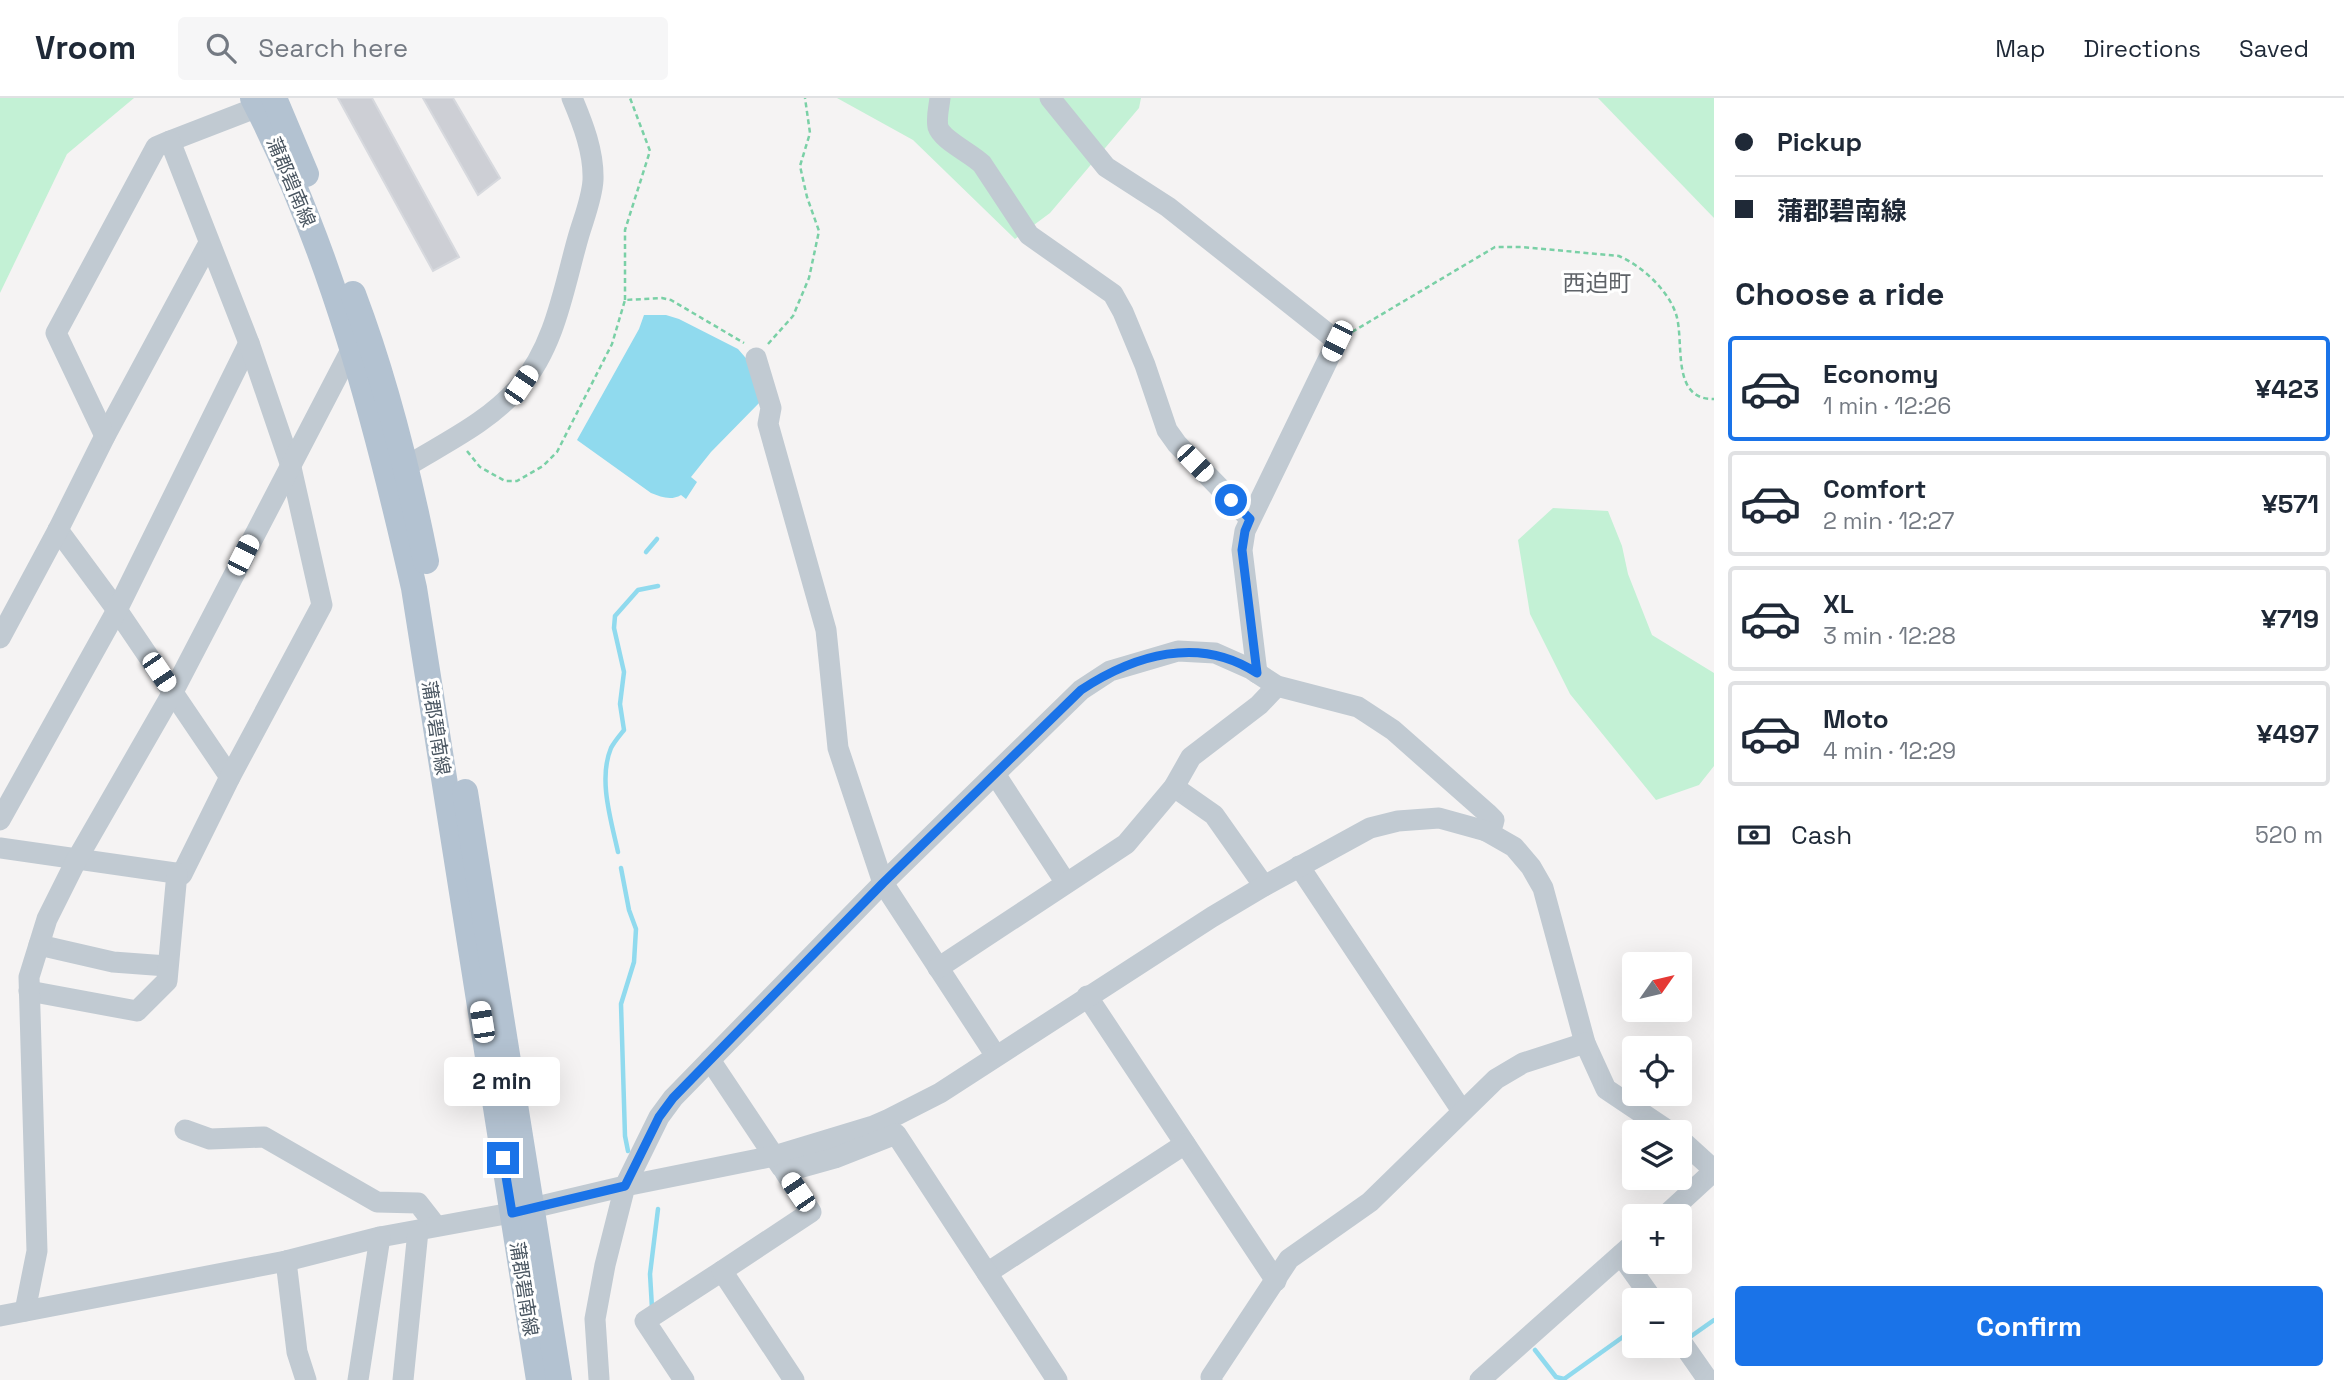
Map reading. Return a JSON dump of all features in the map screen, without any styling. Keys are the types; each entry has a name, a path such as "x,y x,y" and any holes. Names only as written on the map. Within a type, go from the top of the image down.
{"main road":[{"name":"蒲郡碧南線","path":"261,101 353,346 386,464 414,588 521,1210 559,1380"},
{"name":"蒲郡碧南線","path":"261,101 307,177 367,331 407,466 432,587 521,1210 539,1380"}],"street":[{"path":"407,466 492,413 521,385 541,356 556,314 593,181 586,130 572,98"},
{"path":"940,98 937,125 942,135 982,164 1028,235 1113,293 1144,365 1167,430 1177,444 1250,519"},
{"path":"1050,98 1106,167 1168,207 1337,341 1245,531 1242,550 1257,673"},
{"path":"105,436 56,333 156,147 261,101"},
{"path":"0,848 182,874 230,777 322,605 290,463 249,343 170,141"},
{"path":"0,638 209,243"},
{"path":"0,820 117,610 249,343"},
{"path":"25,1311 37,1251 29,977 47,919 77,859 173,692 353,346"},
{"path":"756,358 771,408 768,424 825,630 838,748 883,883 996,1056"},
{"path":"58,530 117,610 230,777"},
{"path":"599,1379 595,1319 605,1265 625,1186 659,1117 710,1059 883,883 1081,690 1110,671 1178,651 1215,653 1277,685 1358,707 1393,730 1487,813 1494,820 1486,831"},
{"path":"938,968 1126,844 1174,787 1191,757 1259,705 1277,685"},
{"path":"995,774 1066,883"},
{"path":"1174,787 1214,816 1264,886"},
{"path":"780,1164 889,1119 940,1093 1087,996 1264,886 1370,828 1398,821 1438,818 1486,831 1514,847 1531,867 1543,888 1585,1043 1606,1089 1652,1120"},
{"path":"1299,866 1462,1111"},
{"path":"29,991 137,1011 167,981 177,873"},
{"path":"39,945 113,962 167,966"},
{"path":"1087,996 1276,1281"},
{"path":"1212,1380 1211,1377 1289,1259 1370,1202 1496,1079 1523,1063 1585,1043"},
{"path":"684,1380 645,1321 811,1212 710,1059"},
{"path":"185,1130 210,1139 264,1137 377,1202 418,1203 427,1228 402,1380"},
{"path":"0,1316 286,1261 380,1237 521,1210 625,1186 835,1158 896,1134 1057,1380"},
{"path":"987,1273 1185,1144"},
{"path":"1678,1204 1714,1170 1692,1150"},
{"path":"358,1380 380,1237"},
{"path":"1480,1380 1622,1254"},
{"path":"286,1261 297,1352 306,1380"},
{"path":"722,1271 793,1380"},
{"path":"1692,1357 1708,1380"}],"path":[{"path":"457,437 480,467 505,481 517,481 543,466 557,452 611,344 625,299 625,230 650,151 630,98"},
{"path":"625,299 671,300 749,346 756,358 793,316 808,278 819,231 800,166 810,133 805,98"},
{"path":"1337,341 1495,247 1611,255 1631,262 1667,295 1677,315 1683,380 1689,390 1706,400 1714,399"}],"green space":[{"path":"0,98 134,98 67,154 0,293"},
{"path":"837,98 1141,98 1139,108 1050,213 1015,239 913,140"},
{"path":"1598,98 1714,98 1714,218"},
{"path":"1553,508 1608,511 1622,546 1628,574 1652,635 1714,673 1714,766 1699,785 1656,800 1570,694 1530,614 1518,540"}],"water":[{"path":"644,315 666,315 679,319 738,349 751,364 760,402 711,452 691,477 697,482 686,499 681,495 670,498 651,493 577,440 639,329"}],"building":[{"path":"338,98 372,98 459,257 433,271"},
{"path":"423,98 453,98 500,178 478,195"}],"waterway":[{"path":"646,552 657,539"},
{"path":"618,852 606,786 607,760 611,748 624,730 620,704 624,672 614,628 615,616 638,590 658,586"},
{"path":"621,868 629,910 636,929 634,962 621,1004 625,1136 628,1151"},
{"path":"652,1308 650,1274 658,1209"},
{"path":"1692,1336 1714,1320"},
{"path":"1535,1350 1556,1377 1564,1379 1622,1338"}],"district":[{"name":"西迫町","path":"1597,283"}],"route":[{"path":"503,1158 512,1213 625,1186 659,1117 673,1098 883,883 1081,690 1110,671 1178,651 1215,653 1257,673 1242,550 1250,519 1231,500"}]}
